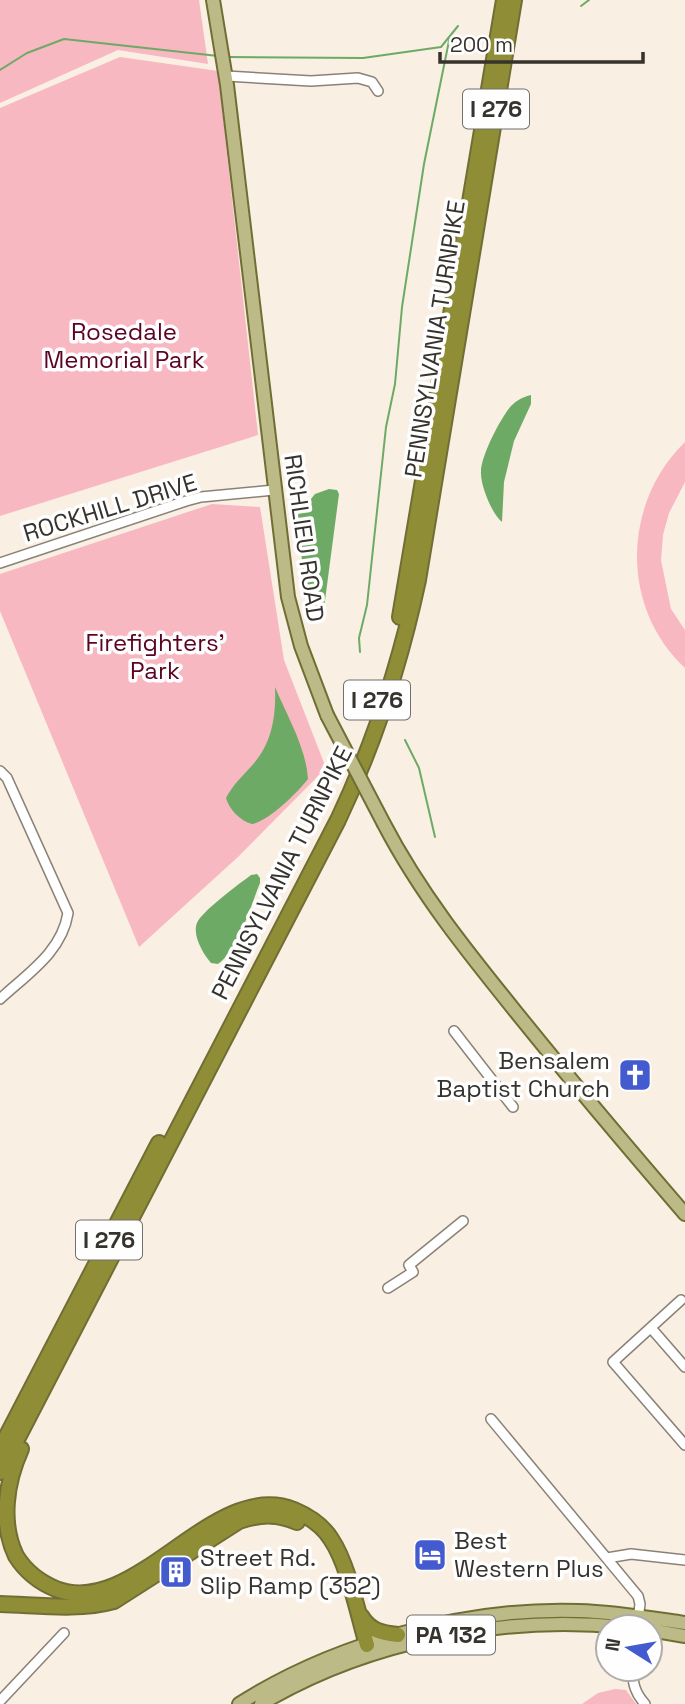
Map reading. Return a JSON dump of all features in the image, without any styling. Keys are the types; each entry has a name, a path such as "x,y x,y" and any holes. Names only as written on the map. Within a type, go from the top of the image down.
{"highway":[{"name":"PENNSYLVANIA TURNPIKE","path":"0,1449 328,819 372,713 403,606 504,0"},
{"name":"PENNSYLVANIA TURNPIKE","path":"0,1472 338,820 362,768 387,701 418,580 514,0"},
{"path":"71,1335 18,1455 6,1497 6,1534 12,1549 33,1577 63,1591 87,1594 101,1590 130,1577 231,1515 265,1504 295,1511 309,1518 332,1539 340,1557 365,1649"},
{"path":"0,1604 96,1606 114,1601 239,1521 268,1514 300,1523 325,1545 365,1649"},
{"path":"355,1607 368,1627 381,1633 398,1635"}],"main road":[{"name":"RICHLIEU ROAD","path":"213,0 226,76 274,490 294,622 311,677 327,715 384,824 442,920 594,1109 685,1214"},
{"name":"PA 132","path":"261,1704 365,1649 398,1635 471,1619 524,1613 578,1611 594,1614"},
{"name":"PA 132","path":"664,1623 685,1623"},
{"name":"PA 132","path":"239,1704 304,1669 365,1649 487,1628 557,1624 594,1626"},
{"path":"664,1632 685,1636"}],"street":[{"path":"226,76 311,81 359,78 372,82 378,91"},
{"name":"ROCKHILL DRIVE","path":"0,563 201,497 274,490"},
{"path":"0,771 7,778 68,913 62,934 48,956 0,999"},
{"path":"454,1031 513,1107"},
{"path":"388,1288 413,1272 409,1265 463,1222"},
{"path":"681,1300 613,1362 685,1445"},
{"path":"651,1328 685,1367"},
{"path":"675,1356 685,1347"},
{"path":"491,1419 638,1596 638,1613"},
{"path":"607,1558 631,1554 685,1560"},
{"path":"0,1701 64,1633"},
{"path":"633,1683 638,1696 645,1704"}],"green space":[{"path":"0,0 199,0 208,64 118,50 0,103"},
{"name":"Rosedale Memorial Park","path":"120,57 218,71 258,435 0,516 0,108"},
{"path":"685,442 685,482 669,513 663,535 661,560 671,609 685,630 685,668 664,644 649,616 640,586 637,555 640,524 649,495 664,467"},
{"name":"Firefighters' Park","path":"212,504 260,507 284,660 326,768 239,856 139,947 0,611 0,574"},
{"path":"615,1689 626,1690 636,1704 582,1704 598,1693"}],"shaded area":[{"path":"531,395 531,404 514,441 504,482 502,522 494,513 485,491 481,477 482,464 492,437 507,411 518,400"},
{"path":"329,489 337,490 339,494 324,608 321,616 317,616 303,569 297,516 315,494"},
{"path":"275,687 300,743 308,779 274,812 252,824 236,814 226,798 261,754 270,736"},
{"path":"257,874 260,883 238,938 218,964 211,963 197,939 197,923 221,898 251,875"}],"waterway":[{"path":"581,6 589,0"},
{"path":"228,57 363,58 441,47 458,26"},
{"path":"360,652 359,638 367,605 402,307 424,164 450,36"},
{"path":"0,70 27,53 64,39 218,56"},
{"path":"405,740 419,768 435,837"}],"place":[{"name":"Bensalem Baptist Church","path":"635,1075"},
{"name":"Best Western Plus","path":"430,1555"},
{"name":"Street Rd. Slip Ramp (352)","path":"176,1572"}]}
